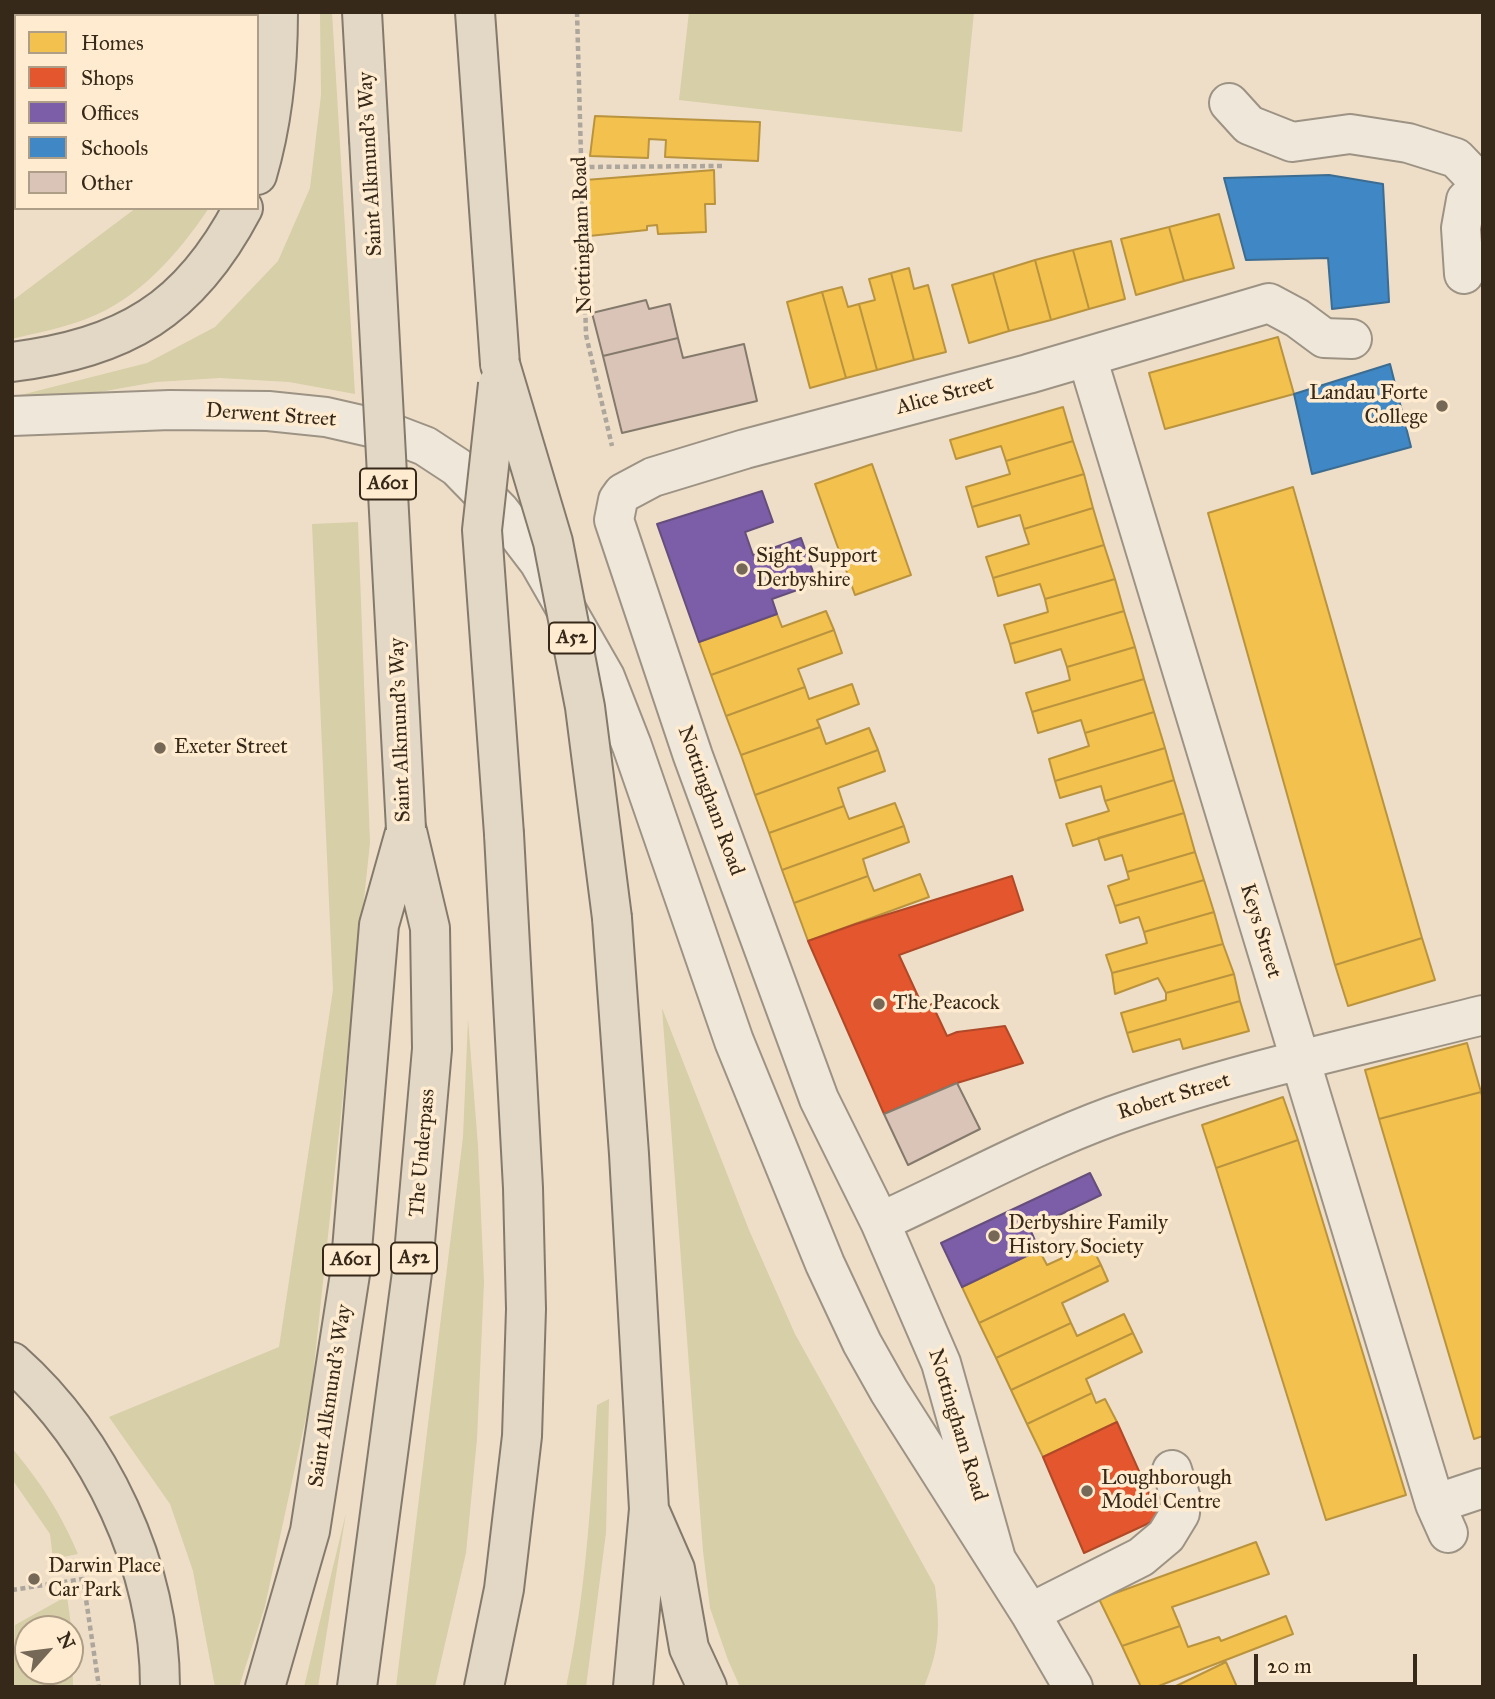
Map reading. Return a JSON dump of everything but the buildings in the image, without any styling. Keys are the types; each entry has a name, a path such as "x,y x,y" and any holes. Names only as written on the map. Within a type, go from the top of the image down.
{"main road":[{"path":"259,168 268,137 273,104 278,12"},
{"name":"Saint Alkmund's Way","path":"265,1687 310,1531 349,1273 379,925 406,829 362,12"},
{"path":"475,12 500,364 482,530 504,834 523,1175 526,1309 522,1436 504,1589 486,1682"},
{"path":"12,362 69,354 98,345 150,319 177,298 200,273 226,241 242,210"},
{"name":"A52","path":"500,364 556,556 585,707 612,918 630,1168 649,1509 633,1687"},
{"name":"The Underpass","path":"357,1687 413,1265 432,1049 430,928 406,829"},
{"path":"12,1362 36,1382 60,1411 114,1499 148,1591 160,1662 160,1687"},
{"path":"649,1509 675,1569 689,1648 708,1687"}],"street":[{"path":"1229,103 1249,125 1292,142 1350,134 1408,143 1455,158 1482,183 1466,200 1461,228 1464,274"},
{"name":"Alice Street","path":"623,493 653,477 745,449 1087,357 1269,303 1297,318 1324,338 1353,338"},
{"name":"Keys Street","path":"1087,357 1441,1519 1483,1488"},
{"name":"Derwent Street","path":"12,416 170,410 268,411 326,417 383,429 425,446 457,467 500,511 539,562 605,677 632,746 680,888"},
{"name":"Nottingham Road","path":"623,493 615,508 614,520 693,756 819,1098 880,1222 941,1363 996,1559"},
{"name":"Nottingham Road","path":"680,888 743,1063 825,1264 852,1322 889,1391 1030,1613 1073,1687"},
{"name":"Robert Street","path":"880,1222 1110,1117 1223,1082 1483,1015"},
{"path":"1030,1613 1141,1557 1166,1536 1181,1513 1181,1499 1172,1470"}],"path":[{"name":"Nottingham Road","path":"577,12 586,335 623,493"},
{"path":"581,167 722,166"},
{"path":"12,1590 83,1579 99,1687"}],"shaded area":[{"path":"320,12 332,12 355,394 289,382 220,378 156,382 72,397 13,397 147,363 215,327 278,261 310,188 321,95"},
{"path":"689,12 974,12 962,132 679,100"},
{"path":"133,210 208,210 156,273 123,300 105,310 59,328 12,339 12,301"},
{"path":"358,522 370,843 311,1394 265,1606 239,1687 215,1687 193,1571 170,1504 109,1417 279,1347 333,990 312,524"},
{"path":"662,1008 749,1230 795,1334 935,1586 937,1637 924,1687 740,1687 728,1660 710,1608 703,1551"},
{"path":"468,1019 478,1146 484,1282 477,1439 466,1553 435,1687 396,1687 463,1137"},
{"path":"609,1399 606,1533 586,1687 566,1687 583,1582 597,1405"},
{"path":"12,1448 49,1498 78,1554 53,1559 50,1534 12,1479"},
{"path":"346,1513 318,1687 304,1687"},
{"path":"67,1596 70,1615 33,1615"},
{"path":"14,1646 14,1685 73,1687 12,1687"}],"place":[{"name":"Landau Forte College","path":"1442,406"},
{"name":"Sight Support Derbyshire","path":"742,569"},
{"name":"Exeter Street","path":"160,748"},
{"name":"The Peacock","path":"879,1004"},
{"name":"Derbyshire Family History Society","path":"994,1236"},
{"name":"Loughborough Model Centre","path":"1087,1491"},
{"name":"Darwin Place Car Park","path":"34,1579"}]}
